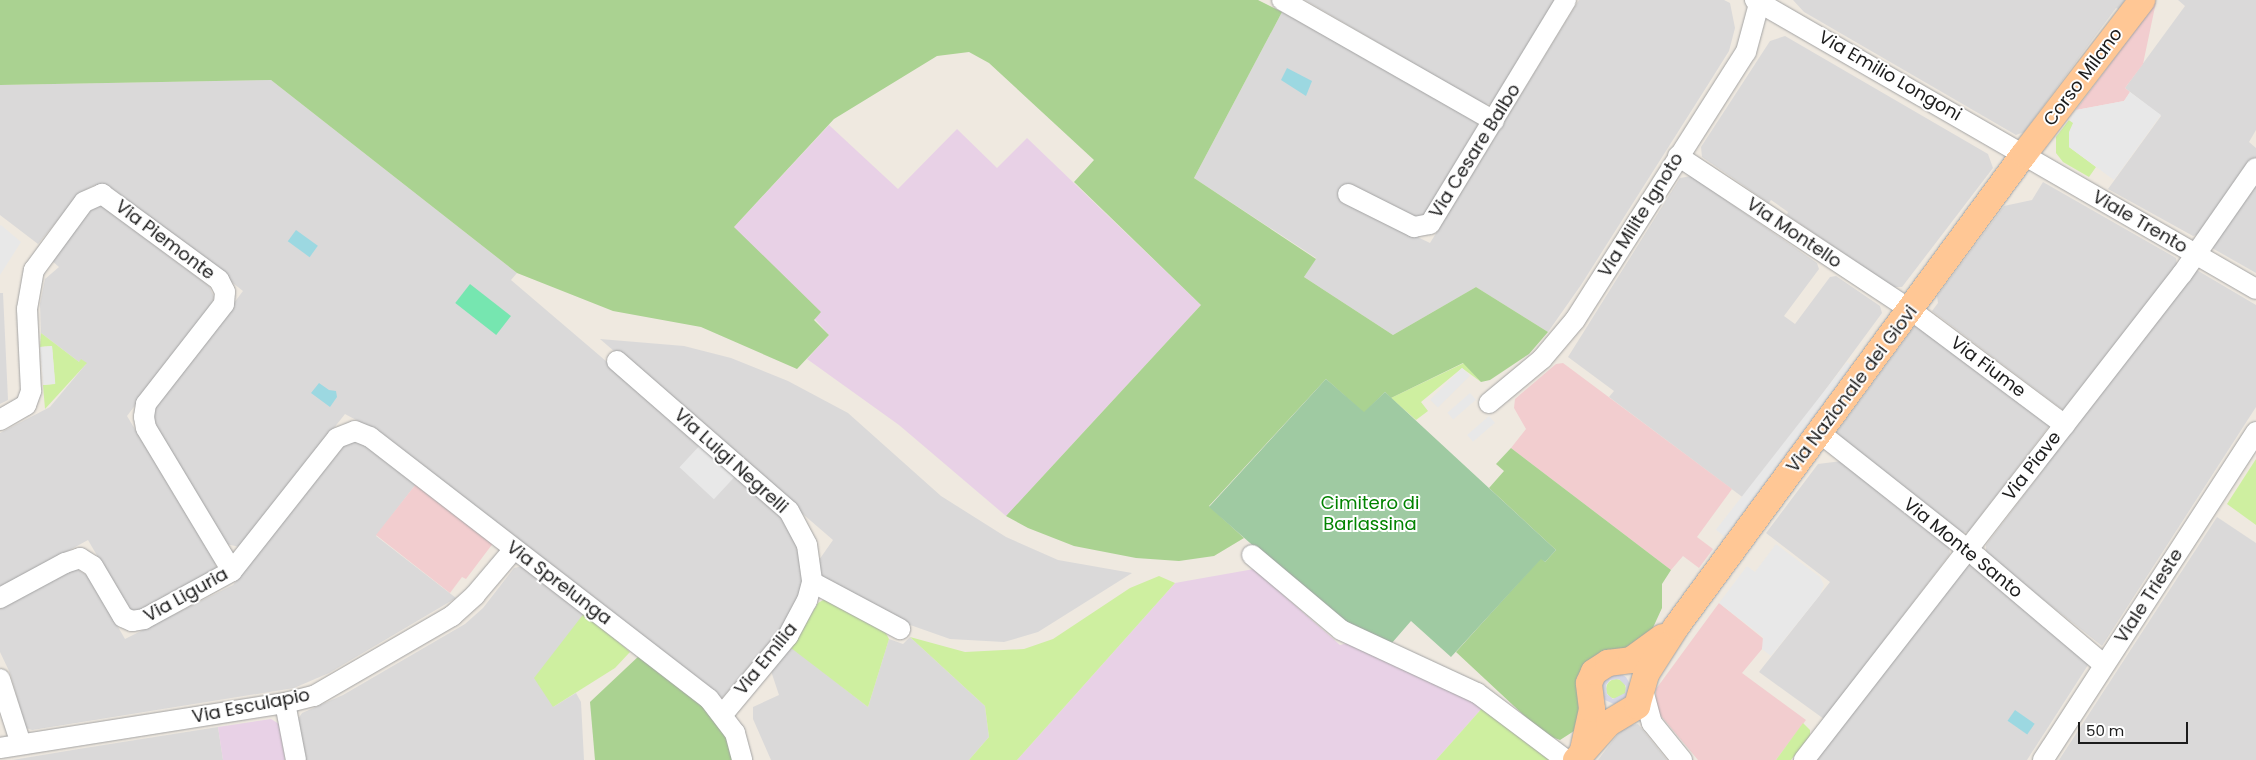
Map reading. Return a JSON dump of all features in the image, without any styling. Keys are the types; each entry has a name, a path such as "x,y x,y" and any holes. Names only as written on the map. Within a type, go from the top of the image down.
{"main road":[{"name":"Corso Milano","path":"2024,154 2142,0"},
{"name":"Via Nazionale dei Giovi","path":"1575,757 1609,723 1637,706 1646,674 1679,622 1911,310 2024,154"},
{"name":"Via Nazionale dei Giovi","path":"1575,757 1591,712 1591,699 1588,688 1594,672 1603,665 1633,659 1679,622"},
{"path":"1619,662 1638,674 1643,690"},
{"path":"1591,699 1601,712 1624,715"}],"street":[{"path":"1282,0 1494,121"},
{"name":"Via Cesare Balbo","path":"1348,194 1414,226 1430,224 1566,0"},
{"name":"Via Emilio Longoni","path":"1758,1 2024,154"},
{"name":"Via Milite Ignoto","path":"1489,403 1542,359 1564,337 1746,52 1758,1"},
{"name":"Viale Trento","path":"2024,154 2256,289"},
{"name":"Via Montello","path":"1678,156 1911,310"},
{"name":"Via Piave","path":"1804,760 2196,254 2256,168"},
{"name":"Via Piemonte","path":"0,420 26,405 31,391 27,309 34,270 84,202 102,194 219,280 225,292 224,304 146,404 144,417 146,428 232,571"},
{"name":"Via Fiume","path":"1911,310 2065,424"},
{"name":"Via Luigi Negrelli","path":"616,361 789,511 806,546 812,582"},
{"name":"Via Liguria","path":"0,598 65,563 80,558 93,566 123,617 138,621 232,571 337,438 350,430"},
{"name":"Via Sprelunga","path":"350,430 370,437 677,672 723,714 735,733 742,760"},
{"name":"Viale Trieste","path":"2043,760 2256,432"},
{"name":"Via Monte Santo","path":"1820,433 1967,549 2104,664"},
{"name":"Via Esculapio","path":"0,748 286,703 326,690 452,616 475,595 514,549"},
{"path":"1252,555 1340,630 1477,693 1575,757"},
{"path":"812,582 900,629"},
{"name":"Via Emilia","path":"723,714 788,636 807,601 812,582"},
{"path":"0,679 21,744"},
{"path":"1643,690 1652,723 1682,760"},
{"path":"286,703 296,760"},
{"path":"1624,715 1634,715 1652,723"}],"shaded area":[{"path":"1305,0 1555,0 1494,103 1485,105"},
{"path":"1579,0 1724,0 1730,3 1735,28 1729,51 1581,285 1548,332 1476,287 1393,335 1304,277 1316,258 1194,178 1282,12 1476,119 1478,127 1427,216 1417,219 1345,202 1430,243"},
{"path":"1793,0 2125,0 2119,9 2116,8 2024,132 2016,135 1804,12"},
{"path":"2178,0 2256,0 2256,130 2249,142 2256,148 2256,157 2199,234 2193,236 2108,189 2161,116 2125,88 2185,6"},
{"path":"2156,2 2143,64 2125,88 2130,92 2124,101 2076,110"},
{"path":"1785,36 1988,154 1993,168 1902,287 1894,287 1787,215 1788,212 1771,200 1769,203 1702,157 1701,147 1770,41"},
{"path":"271,80 517,273 511,280 702,443 714,497 736,475 785,519 793,532 803,572 801,593 786,623 722,698 371,428 345,414 240,547 226,544 153,423 154,409 243,291 114,190 104,186 95,185 81,192 38,244 0,215 0,85"},
{"path":"2130,92 2161,115 2114,180 2069,147 2069,132 2073,123 2069,120 2076,110 2124,101"},
{"path":"829,125 898,189 957,129 997,168 1027,138 1201,305 1006,516 899,425 807,359 829,335 734,227"},
{"path":"1691,176 1817,263 1819,269 1784,316 1795,324 1830,277 1836,276 1880,306 1882,313 1745,499 1609,397 1614,391 1568,357 1680,178"},
{"path":"2256,178 2256,273 2212,248"},
{"path":"2043,182 2176,258 2177,265 2063,410 1932,311 1938,303 1937,296 2004,206 2032,200"},
{"path":"100,205 209,286 214,297 211,305 127,416 215,562 217,570 141,610 133,611 127,607 88,540 0,588 0,433 50,407 86,364 82,360 79,362 41,333 40,304 45,279 59,267 51,260 89,210"},
{"path":"0,226 21,242 0,275"},
{"path":"2195,269 2256,305 2256,407 2102,646 1986,554 1986,545 2046,466 2043,463"},
{"path":"0,293 3,293 8,400 0,404"},
{"path":"1917,323 2050,425 1968,532 1961,533 1836,433"},
{"path":"600,339 684,346 731,358 788,381 848,413 941,496 1006,537 1058,560 1132,573 1038,632 1004,642 950,639 882,615 819,576 819,560 833,540"},
{"path":"52,346 55,384 43,385 40,347"},
{"path":"1847,362 1856,369 1725,537 1716,530"},
{"path":"1563,363 1732,489 1697,537 1713,549 1699,568 1683,556 1671,570 1511,448 1526,429 1514,408 1515,399 1556,364"},
{"path":"1462,368 1470,376 1438,408 1430,400"},
{"path":"1470,393 1476,400 1453,419 1447,413"},
{"path":"1489,416 1495,423 1473,442 1467,435"},
{"path":"359,441 416,484 376,536 456,598 329,673 294,688 32,730 26,728 10,673 0,652 0,609 67,572 77,569 89,577 125,639 233,585 346,443"},
{"path":"702,443 736,475 714,499 679,467"},
{"path":"1842,461 1949,547 1950,554 1824,719 1759,672 1830,582 1766,533 1818,464"},
{"path":"416,484 494,542 466,579 462,577 450,593 376,535"},
{"path":"2217,517 2256,543 2256,760 2059,760"},
{"path":"1776,544 1820,577 1824,585 1820,595 1771,656 1762,649 1763,637 1719,603 1747,566 1755,572"},
{"path":"1971,565 2090,662 2027,760 1813,760 1964,566"},
{"path":"523,566 585,612 553,707 576,693 581,702 584,760 303,760 296,722 302,713 343,695 465,624 483,608 514,568"},
{"path":"1254,569 1340,645 1348,643 1484,706 1436,760 1017,760 1175,583"},
{"path":"1719,603 1765,640 1762,649 1742,673 1806,720 1776,760 1698,760 1656,710 1656,689"},
{"path":"910,637 985,706 989,737 969,760 771,760 753,719 753,707 779,695 771,671 791,647 868,707 889,639 903,644"},
{"path":"1619,673 1626,677 1631,686 1629,696 1614,704 1605,700 1600,689 1605,677","holes":["1619,679 1626,686 1625,693 1613,699 1607,694 1606,685 1610,680"]},
{"path":"271,719 279,724 285,760 223,760 218,727"},
{"path":"1638,724 1667,760 1598,760 1624,726"},
{"path":"218,727 223,760 12,760 85,748"}],"green space":[{"path":"0,0 1258,0 1282,12 1194,178 1316,259 1304,277 1393,335 1476,287 1548,332 1529,354 1490,380 1481,382 1463,363 1391,398 1385,392 1364,413 1326,379 1209,506 1244,538 1214,556 1179,561 1136,558 1074,546 1028,528 1006,516 1201,305 1074,182 1094,160 989,63 969,52 937,56 834,119 734,227 821,312 814,320 829,335 797,369 701,327 613,311 517,273 271,80 0,85"},
{"path":"2069,120 2074,123 2069,147 2096,167 2089,177 2063,162 2056,153 2056,137"},
{"path":"470,284 511,316 496,335 455,303"},
{"path":"41,333 79,362 81,359 87,363 45,409 43,385 55,384 52,346 40,347"},
{"path":"1464,363 1481,382 1462,368 1421,402 1428,411 1416,420 1391,398"},
{"name":"Cimitero di Barlassina","path":"1326,379 1364,412 1385,392 1556,550 1545,562 1541,559 1451,657 1411,621 1391,644 1341,623 1209,507"},
{"path":"1511,448 1671,570 1662,584 1662,608 1651,632 1631,652 1582,714 1574,731 1560,740 1544,734 1456,652 1541,558 1545,562 1556,550 1489,488 1504,471 1496,464"},
{"path":"2256,459 2256,525 2227,504"},
{"path":"1159,576 1175,583 1017,760 969,760 989,737 985,706 910,637 965,652 1024,649 1053,639 1130,588"},
{"path":"825,599 883,628 889,639 868,707 791,648 818,603"},
{"path":"585,612 630,652 615,668 553,707 534,678"},
{"path":"641,654 717,717 736,760 595,760 590,702"},
{"path":"1612,679 1620,679 1626,685 1626,693 1620,699 1612,699 1606,693 1606,685"},
{"path":"1484,706 1545,755 1549,760 1436,760"},
{"path":"1803,723 1810,730 1810,736 1791,760 1776,760"}],"water":[{"path":"1287,68 1312,81 1306,96 1281,80"},
{"path":"296,230 318,246 310,257 288,241"},
{"path":"319,383 329,390 336,391 337,397 330,407 311,393"},
{"path":"2015,710 2035,724 2027,734 2008,721"}]}
